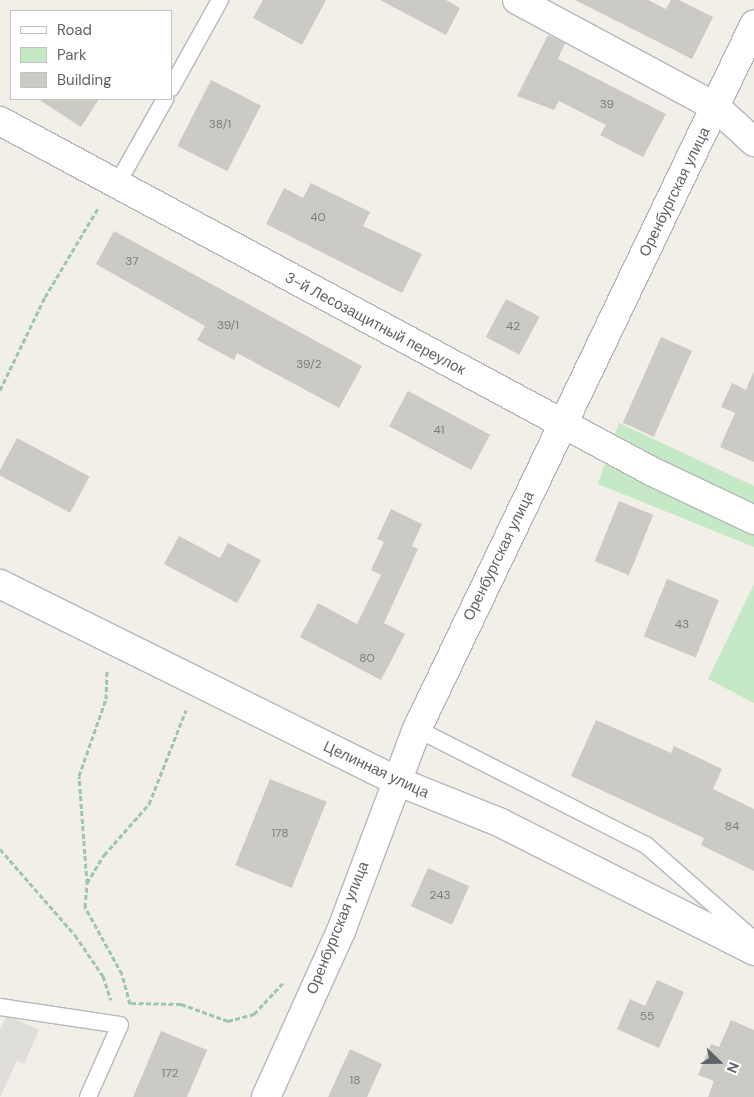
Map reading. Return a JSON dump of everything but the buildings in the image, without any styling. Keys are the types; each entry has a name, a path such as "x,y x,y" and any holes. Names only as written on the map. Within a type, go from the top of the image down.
{"street":[{"path":"517,0 716,107 754,142"},
{"name":"Оренбургская улица","path":"266,1097 340,931 394,780 417,729 754,25"},
{"name":"3-й Лесозащитный переулок","path":"0,121 562,424 754,520"},
{"name":"Целинная улица","path":"0,584 394,780 499,822 754,951"}],"lane":[{"path":"172,86 220,0"},
{"path":"117,184 164,100"},
{"path":"417,729 646,845 754,940"},
{"path":"0,1007 120,1024 88,1097"}],"path":[{"path":"0,390 84,226 117,184"},
{"path":"93,630 109,675 106,699 79,776 87,883 85,907 122,974 131,1003 120,1024"},
{"path":"87,883 104,855 149,804 197,683"},
{"path":"0,849 47,898 97,968 120,1024"},
{"path":"131,1003 181,1004 228,1021 254,1014 288,978"}],"shaded area":[{"path":"7,1015 39,1030 24,1064 17,1061 0,1097 0,1030"}],"green space":[{"path":"619,423 754,486 754,547 598,484"},
{"path":"754,584 754,703 708,679"}]}
